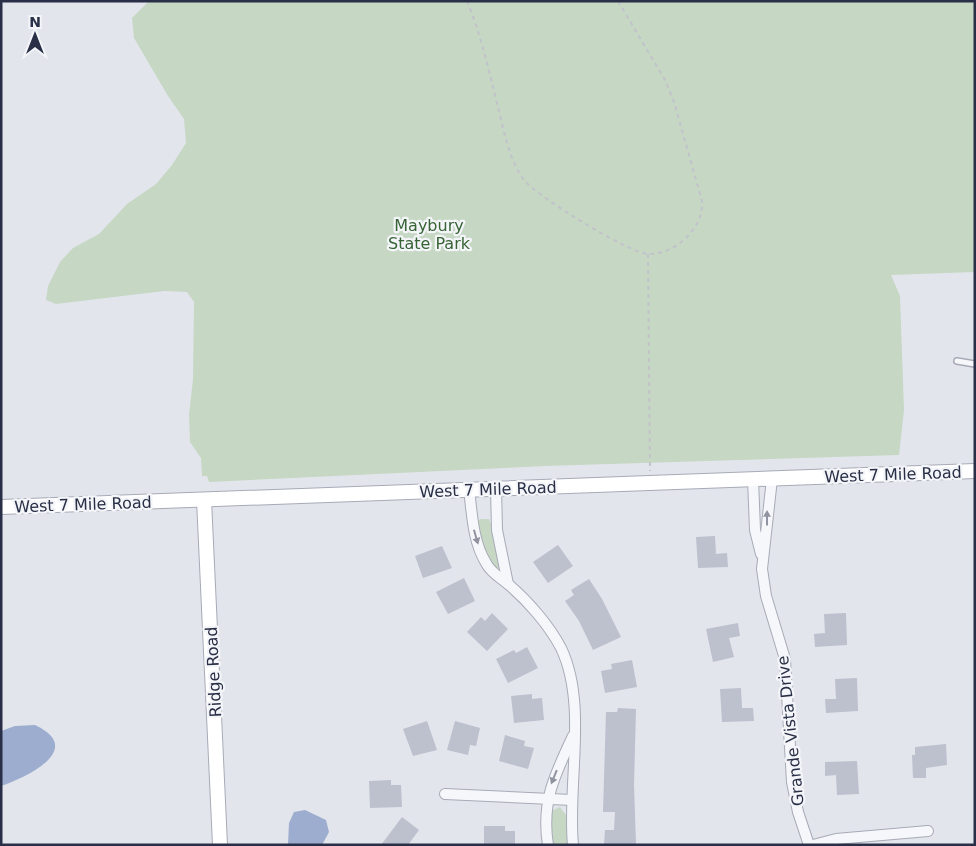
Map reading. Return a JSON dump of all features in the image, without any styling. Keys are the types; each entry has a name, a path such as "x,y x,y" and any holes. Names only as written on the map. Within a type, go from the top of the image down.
{"street":[{"name":"West 7 Mile Road","path":"1,507 975,471"},
{"name":"Grande Vista Drive","path":"753,479 755,530 762,558 766,596 781,642 786,669 792,782 798,812 811,845 836,839 928,831"},
{"name":"Grande Vista Drive","path":"762,558 768,530 767,506 772,479"},
{"path":"496,488 497,530 508,584"},
{"path":"469,490 474,533 485,563 494,574 508,584 541,618 561,648 569,671 575,733 572,800 573,845"},
{"name":"Ridge Road","path":"204,500 220,845"},
{"path":"548,845 546,816 548,799 556,772 575,733"},
{"path":"445,794 572,800"}],"lane":[{"path":"957,361 975,364"}],"path":[{"path":"467,1 481,39 504,136 525,181 544,197 613,241 634,251 648,254 667,251 682,242 696,227 701,213 702,201 674,102 665,80 618,1"},
{"path":"648,254 650,482"}],"green space":[{"name":"Maybury State Park","path":"149,1 975,1 975,272 891,275 900,296 904,410 899,455 545,466 209,482 207,476 202,476 201,458 190,442 189,415 193,379 194,302 187,292 164,291 56,304 46,300 48,286 60,262 73,248 99,234 127,204 156,184 172,165 186,143 184,119 168,96 134,38 132,18"},
{"path":"489,519 491,524 499,567 496,570 481,540 478,521"},
{"path":"560,807 566,815 568,845 553,845 551,811"}],"water":[{"path":"35,725 49,734 55,743 54,752 37,769 1,786 1,731 15,726"},
{"path":"305,810 326,820 329,832 322,845 288,845 289,823 294,812"}],"building":[{"path":"715,536 716,554 727,553 728,567 698,568 696,537"},
{"path":"558,545 573,566 548,583 533,562"},
{"path":"442,546 452,568 423,578 415,556"},
{"path":"464,578 475,601 448,614 436,592"},
{"path":"589,579 602,599 621,637 593,650 579,621 565,601 574,595 571,590"},
{"path":"492,613 508,629 487,651 467,632 481,617 485,621"},
{"path":"846,613 847,645 815,647 814,634 825,633 824,614"},
{"path":"738,623 740,636 729,638 734,657 713,662 706,629"},
{"path":"527,647 538,668 508,683 496,659 514,650 516,653"},
{"path":"632,660 637,687 605,693 601,671 612,669 611,664"},
{"path":"857,678 858,711 826,713 825,699 836,699 835,679"},
{"path":"741,688 742,708 753,708 754,721 722,722 720,689"},
{"path":"532,694 532,699 542,698 544,720 514,723 511,696"},
{"path":"618,708 636,709 634,785 636,845 604,845 605,830 614,830 615,812 603,812 606,712 617,712"},
{"path":"427,721 437,750 413,756 403,729"},
{"path":"455,721 480,728 476,746 470,745 468,755 447,750"},
{"path":"505,735 525,741 524,746 534,748 528,769 499,761"},
{"path":"946,744 947,765 926,768 926,778 913,778 912,755 915,755 915,747"},
{"path":"857,761 859,794 837,795 836,775 825,776 825,762"},
{"path":"391,780 391,785 401,785 402,807 370,808 369,781"},
{"path":"402,817 419,830 408,845 381,845"},
{"path":"484,826 505,826 505,831 515,831 515,845 484,845"}]}
